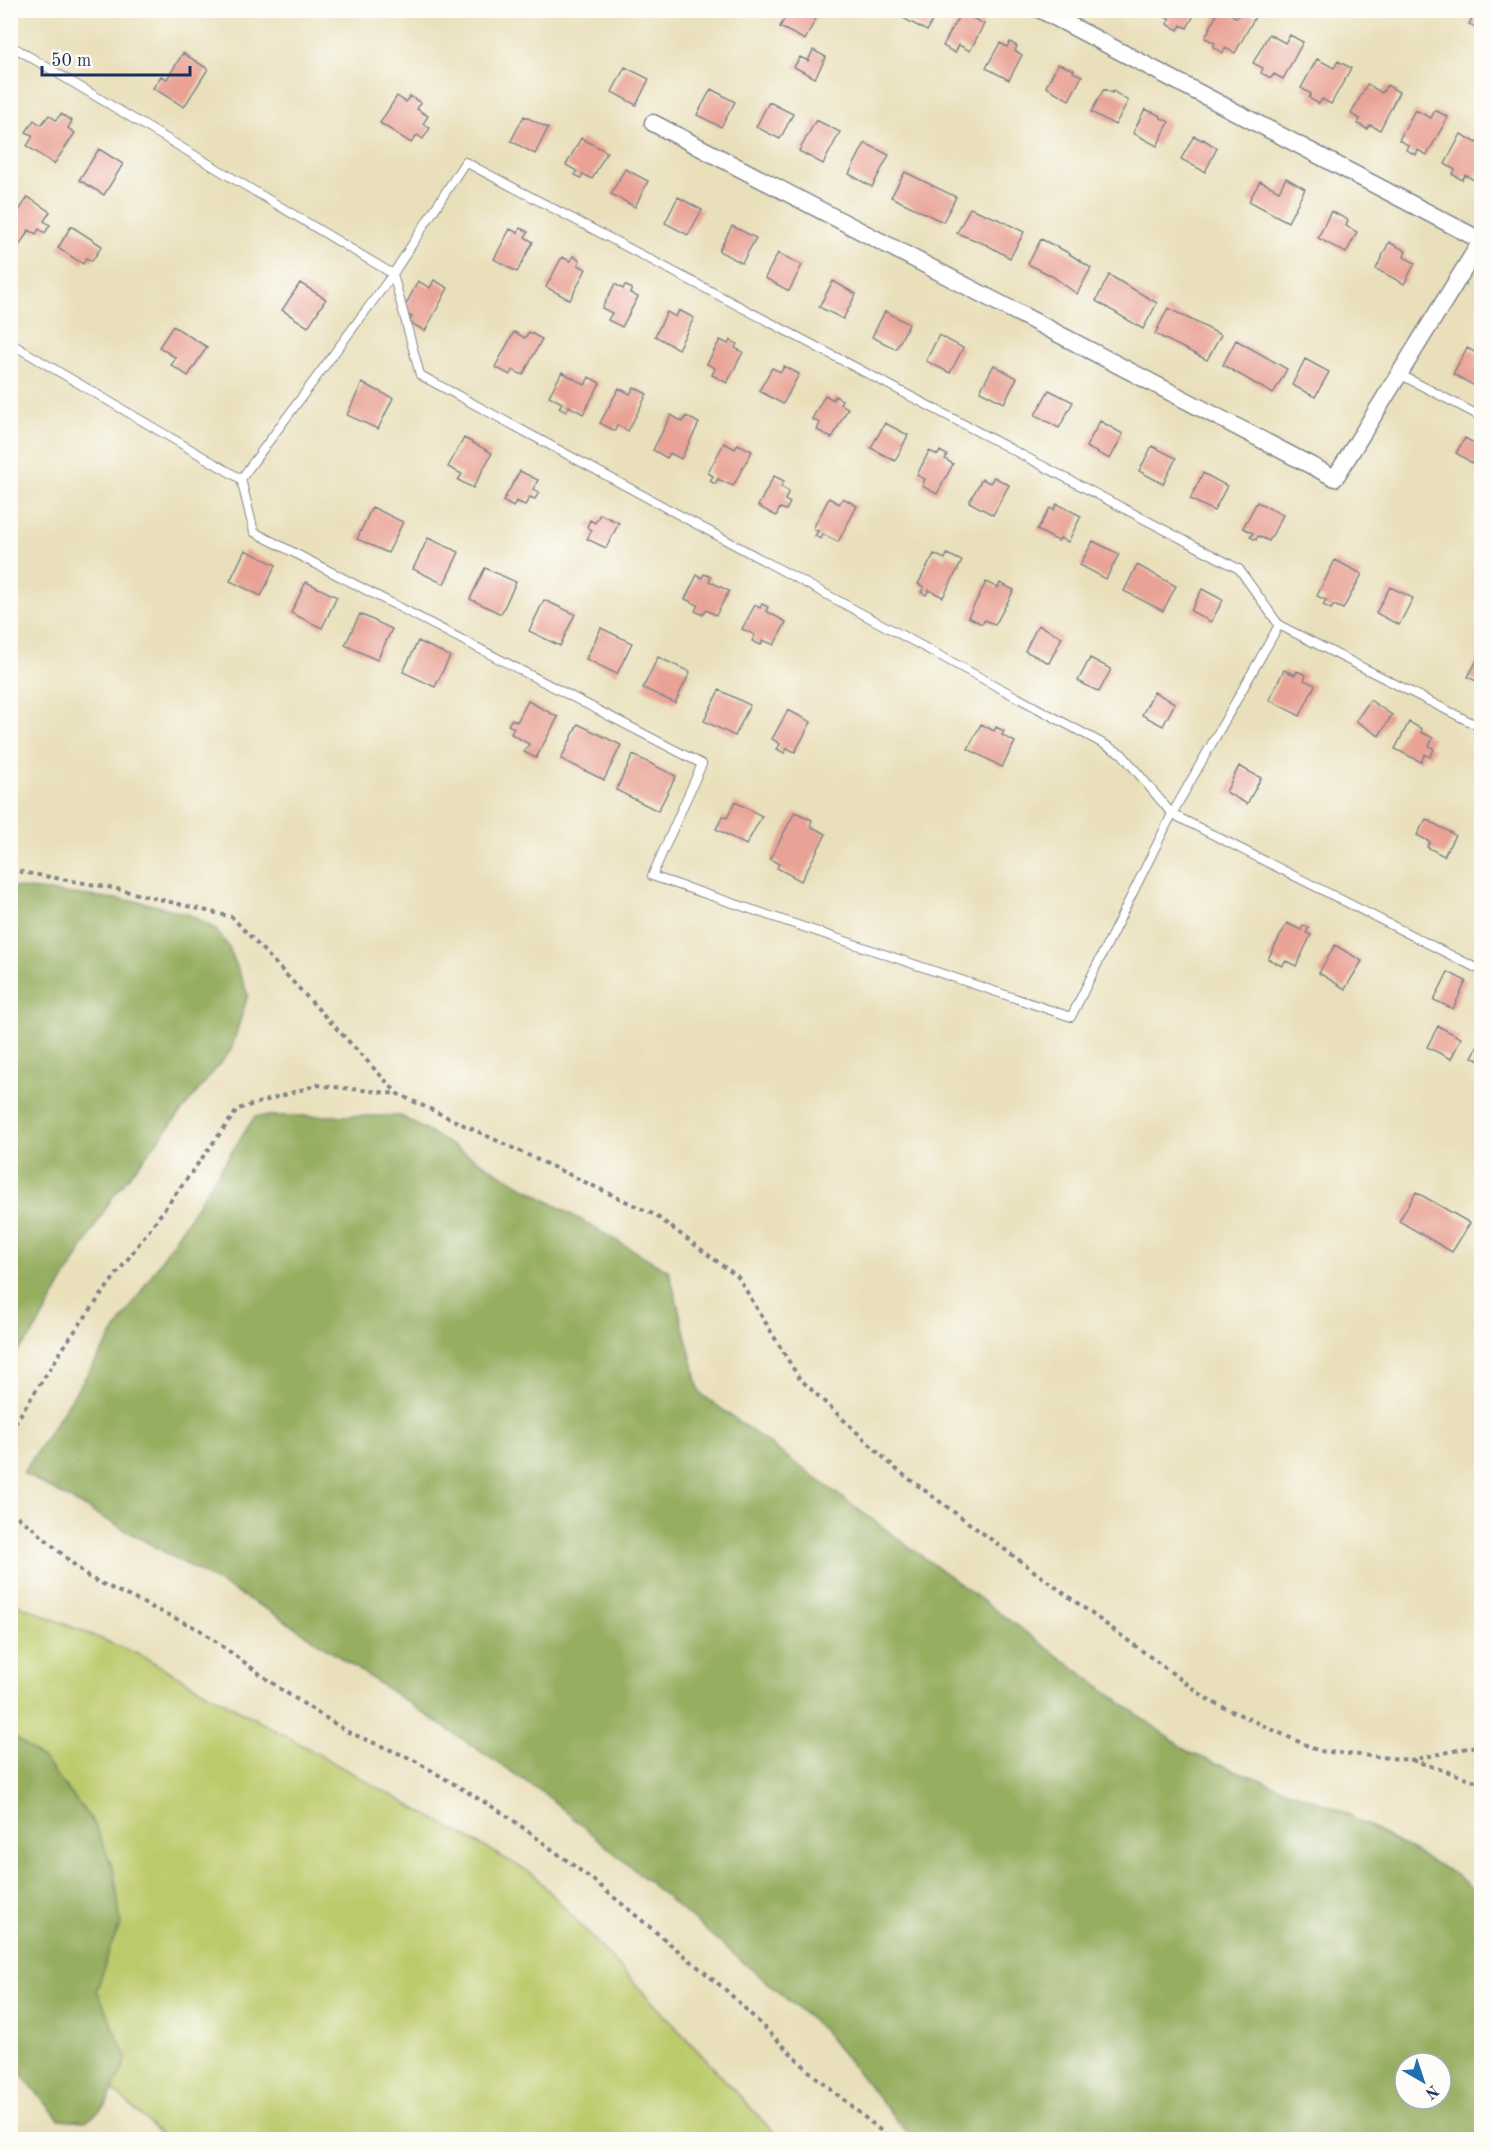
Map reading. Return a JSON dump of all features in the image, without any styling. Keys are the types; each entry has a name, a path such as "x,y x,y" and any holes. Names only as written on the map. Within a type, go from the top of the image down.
{"street":[{"path":"653,123 1335,478 1481,241 1041,10"}],"lane":[{"path":"10,45 393,274 420,375 1122,754 1172,814 1482,971"},
{"path":"241,479 393,274 465,162 1239,569 1279,625 1482,728"},
{"path":"10,343 241,479 254,532 702,764 652,876 1071,1017 1172,814 1279,625"},
{"path":"1399,374 1482,417"}],"path":[{"path":"10,870 113,888 232,917 398,1094"},
{"path":"10,1431 69,1339 238,1109 317,1085 398,1094 655,1215 729,1270 738,1277 799,1378 897,1470 1210,1701 1319,1751 1411,1760 1482,1783"},
{"path":"10,1511 88,1577 200,1630 282,1690 348,1732 412,1759 506,1815 593,1880 727,1991 810,2072 892,2139"},
{"path":"1411,1760 1482,1745"}],"green space":[{"path":"11,887 142,902 188,914 214,928 229,947 248,995 231,1050 111,1199 31,1337 11,1358"},
{"path":"255,1116 401,1116 669,1271 700,1393 1190,1753 1340,1810 1456,1875 1481,1896 1481,2139 912,2139 823,2030 546,1795 275,1614 23,1473"},
{"path":"10,1601 142,1656 533,1874 780,2139 166,2139 90,2068 11,1769"},
{"path":"11,1734 44,1760 94,1823 114,1871 121,1924 110,1948 97,1990 127,2059 106,2105 86,2121 59,2119 11,2062"}],"building":[{"path":"789,10 820,10 805,40 780,27"},
{"path":"907,10 938,10 927,31 903,18"},
{"path":"1163,10 1197,10 1187,28 1181,25 1178,30 1167,24 1170,19 1161,14"},
{"path":"1219,10 1224,10 1237,18 1243,10 1255,17 1235,53 1225,48 1223,53 1213,47 1215,43 1205,38"},
{"path":"1477,10 1482,10 1482,31 1469,24"},
{"path":"961,12 984,24 970,51 959,45 955,53 943,46"},
{"path":"1269,34 1285,43 1290,35 1303,42 1283,79 1274,74 1271,78 1261,73 1263,68 1253,63"},
{"path":"1010,42 1017,46 1015,51 1022,55 1009,80 986,68 1000,43 1007,47"},
{"path":"813,50 826,57 815,78 794,67 800,57 808,61"},
{"path":"183,53 208,69 184,107 153,88 161,76 167,79"},
{"path":"1317,59 1334,68 1338,61 1351,68 1331,104 1322,99 1319,104 1309,98 1311,94 1301,88"},
{"path":"1058,64 1082,76 1069,100 1046,87"},
{"path":"625,67 649,79 636,105 612,92"},
{"path":"1367,84 1382,93 1387,85 1399,92 1380,130 1370,125 1367,129 1358,124 1360,119 1351,114"},
{"path":"711,89 735,102 721,127 697,115"},
{"path":"1104,89 1112,93 1113,91 1128,101 1115,125 1091,112"},
{"path":"397,96 406,102 410,96 421,103 417,109 428,116 423,124 430,128 423,139 417,135 411,143 380,123"},
{"path":"769,102 793,114 780,139 756,127"},
{"path":"1145,109 1169,122 1157,146 1133,133"},
{"path":"1415,110 1431,118 1435,110 1448,117 1427,155 1418,150 1416,155 1406,150 1408,145 1399,140"},
{"path":"61,114 72,121 68,128 75,133 54,164 27,146 33,136 26,132 34,120 41,125 49,115 56,120"},
{"path":"524,116 548,128 535,154 511,141"},
{"path":"816,120 840,132 823,164 799,151"},
{"path":"1461,134 1477,143 1482,135 1482,166 1474,180 1465,175 1462,180 1452,174 1455,170 1445,164"},
{"path":"1194,136 1217,148 1205,172 1181,159"},
{"path":"581,138 607,152 592,179 583,174 581,178 575,175 577,171 566,165"},
{"path":"865,143 889,155 872,187 849,174"},
{"path":"99,149 123,164 104,195 79,180"},
{"path":"625,169 648,181 635,207 611,194"},
{"path":"905,172 956,197 943,222 891,197"},
{"path":"1286,178 1305,189 1288,222 1249,201 1260,181 1279,191"},
{"path":"28,197 50,212 44,221 50,225 45,233 39,229 36,234 29,230 10,260 10,224"},
{"path":"678,197 702,210 688,235 665,223"},
{"path":"970,208 1024,232 1010,258 987,245 957,233"},
{"path":"1331,211 1348,220 1346,226 1357,232 1346,253 1318,238"},
{"path":"71,226 102,246 92,261 86,258 83,264 58,248"},
{"path":"732,226 756,238 742,263 719,251"},
{"path":"520,228 528,232 525,237 533,242 517,272 494,259 510,229 518,233"},
{"path":"1041,239 1091,268 1077,294 1052,276 1028,264"},
{"path":"1389,242 1406,251 1404,257 1415,263 1404,284 1376,269"},
{"path":"778,253 802,265 789,291 765,278"},
{"path":"573,256 580,260 578,265 586,269 570,300 546,287 562,257 570,261"},
{"path":"1109,275 1157,303 1143,329 1096,301"},
{"path":"434,280 448,288 425,331 409,322 412,317 402,312 418,281 430,288"},
{"path":"833,281 856,294 843,319 819,307"},
{"path":"300,283 326,299 308,327 282,310"},
{"path":"615,284 623,289 625,285 632,289 630,293 638,297 622,327 608,320 612,313 602,308"},
{"path":"1168,308 1221,335 1207,360 1155,334"},
{"path":"679,310 694,318 678,349 655,336 667,312 676,317"},
{"path":"885,311 909,324 896,349 872,337"},
{"path":"173,326 207,347 188,376 171,365 176,358 159,347"},
{"path":"514,332 525,338 529,332 542,339 523,375 512,370 510,375 495,367"},
{"path":"939,335 963,348 950,373 926,361"},
{"path":"720,340 728,344 730,340 737,344 735,348 743,352 727,383 712,375 715,368 707,364"},
{"path":"1236,340 1287,369 1273,394 1223,365"},
{"path":"1467,348 1482,356 1482,390 1453,374"},
{"path":"1305,359 1329,372 1315,397 1292,385"},
{"path":"994,365 1017,378 1004,403 980,391"},
{"path":"784,366 799,374 783,404 759,391 772,368 781,372"},
{"path":"562,372 585,385 589,377 600,383 583,414 569,406 566,412 559,408 562,403 549,396"},
{"path":"362,383 393,398 378,429 347,415"},
{"path":"634,387 647,394 628,431 617,425 615,431 600,423 619,388 630,394"},
{"path":"1049,390 1073,402 1059,428 1035,415"},
{"path":"825,395 833,400 835,396 842,400 840,404 848,408 832,438 817,430 820,423 812,419"},
{"path":"671,415 683,422 686,416 699,423 681,459 670,453 667,458 653,450"},
{"path":"1100,421 1123,434 1110,459 1086,447"},
{"path":"885,423 908,435 895,461 871,448"},
{"path":"464,438 492,453 473,488 458,480 462,474 448,467"},
{"path":"1465,438 1482,448 1482,458 1477,466 1456,453"},
{"path":"724,443 735,449 738,444 752,451 733,486 718,479 715,484 710,481 713,476 708,473"},
{"path":"1152,446 1176,458 1163,484 1139,471"},
{"path":"929,451 938,455 940,451 947,455 945,459 953,464 937,494 922,486 925,479 917,475"},
{"path":"520,471 538,480 533,489 539,492 535,499 530,497 525,505 516,501 513,507 503,501"},
{"path":"1203,473 1227,486 1214,511 1190,499"},
{"path":"774,476 784,481 781,487 789,491 785,500 790,503 786,510 780,508 776,516 758,506"},
{"path":"994,477 1009,485 993,515 969,502 982,479 990,483"},
{"path":"829,498 839,504 843,498 857,506 838,542 823,534 821,539 815,536 818,531 813,529"},
{"path":"1257,502 1283,515 1269,541 1258,536 1256,540 1250,537 1253,533 1243,528"},
{"path":"1057,504 1081,516 1068,542 1060,538 1058,541 1037,530 1050,508 1054,510"},
{"path":"372,507 403,522 388,553 357,539"},
{"path":"600,514 619,523 606,548 587,539 592,530 587,527 590,520 595,523"},
{"path":"428,538 459,552 444,584 413,569"},
{"path":"1093,541 1119,554 1106,579 1080,565"},
{"path":"245,550 276,565 261,596 230,581"},
{"path":"934,554 945,559 947,554 962,561 943,597 929,590 926,595 921,592 924,587 918,584"},
{"path":"1335,560 1362,574 1343,609 1334,605 1331,609 1323,605 1326,600 1317,596"},
{"path":"1137,565 1176,586 1163,611 1124,591"},
{"path":"485,568 516,582 501,614 470,599"},
{"path":"704,574 711,577 709,581 729,591 716,615 706,610 703,615 695,611 698,605 685,599 697,575 702,578"},
{"path":"306,582 337,597 322,628 291,613"},
{"path":"986,582 998,588 1000,583 1014,590 995,625 985,620 982,624 968,617"},
{"path":"1390,587 1413,598 1399,625 1376,613"},
{"path":"1202,589 1223,600 1211,622 1191,611"},
{"path":"544,600 575,614 560,646 529,631"},
{"path":"762,604 768,607 766,611 786,622 774,645 763,640 761,645 752,641 755,635 742,629 755,605 760,608"},
{"path":"360,614 392,629 377,660 345,645"},
{"path":"1038,625 1062,637 1049,663 1025,651"},
{"path":"601,628 632,643 617,674 586,659"},
{"path":"418,641 450,656 435,687 403,672"},
{"path":"1482,651 1482,684 1468,677"},
{"path":"658,657 690,672 675,703 643,688"},
{"path":"1090,658 1111,669 1099,692 1078,681"},
{"path":"1284,670 1295,675 1297,671 1306,675 1304,680 1315,685 1300,716 1269,700"},
{"path":"719,690 750,705 735,736 704,721"},
{"path":"1154,692 1175,703 1163,726 1142,715"},
{"path":"1370,700 1392,715 1379,736 1356,721"},
{"path":"528,701 558,717 536,758 524,752 529,744 511,734 514,728 508,725 512,719 517,722"},
{"path":"788,710 811,722 795,752 787,748 784,753 777,749 780,744 772,739"},
{"path":"1409,722 1433,738 1429,746 1434,749 1430,757 1425,754 1421,762 1395,749"},
{"path":"578,724 621,745 604,780 561,759"},
{"path":"981,724 994,731 996,727 1004,731 1002,735 1015,742 1002,767 968,749"},
{"path":"633,755 676,776 658,811 616,790"},
{"path":"1239,766 1261,778 1247,804 1226,792"},
{"path":"735,802 762,816 746,845 716,829 723,816 727,818"},
{"path":"795,812 812,820 810,826 826,834 801,881 777,868 779,864 770,859"},
{"path":"1426,819 1455,835 1444,856 1427,847 1430,842 1417,835"},
{"path":"1287,923 1301,930 1303,925 1309,928 1306,933 1311,935 1296,966 1286,961 1282,966 1268,959"},
{"path":"1335,945 1362,961 1345,989 1319,973"},
{"path":"1448,972 1466,981 1453,1009 1434,1000"},
{"path":"1438,1026 1461,1038 1451,1059 1427,1047"},
{"path":"1482,1039 1482,1062 1472,1057"},
{"path":"1416,1192 1470,1223 1452,1252 1399,1221"}]}
